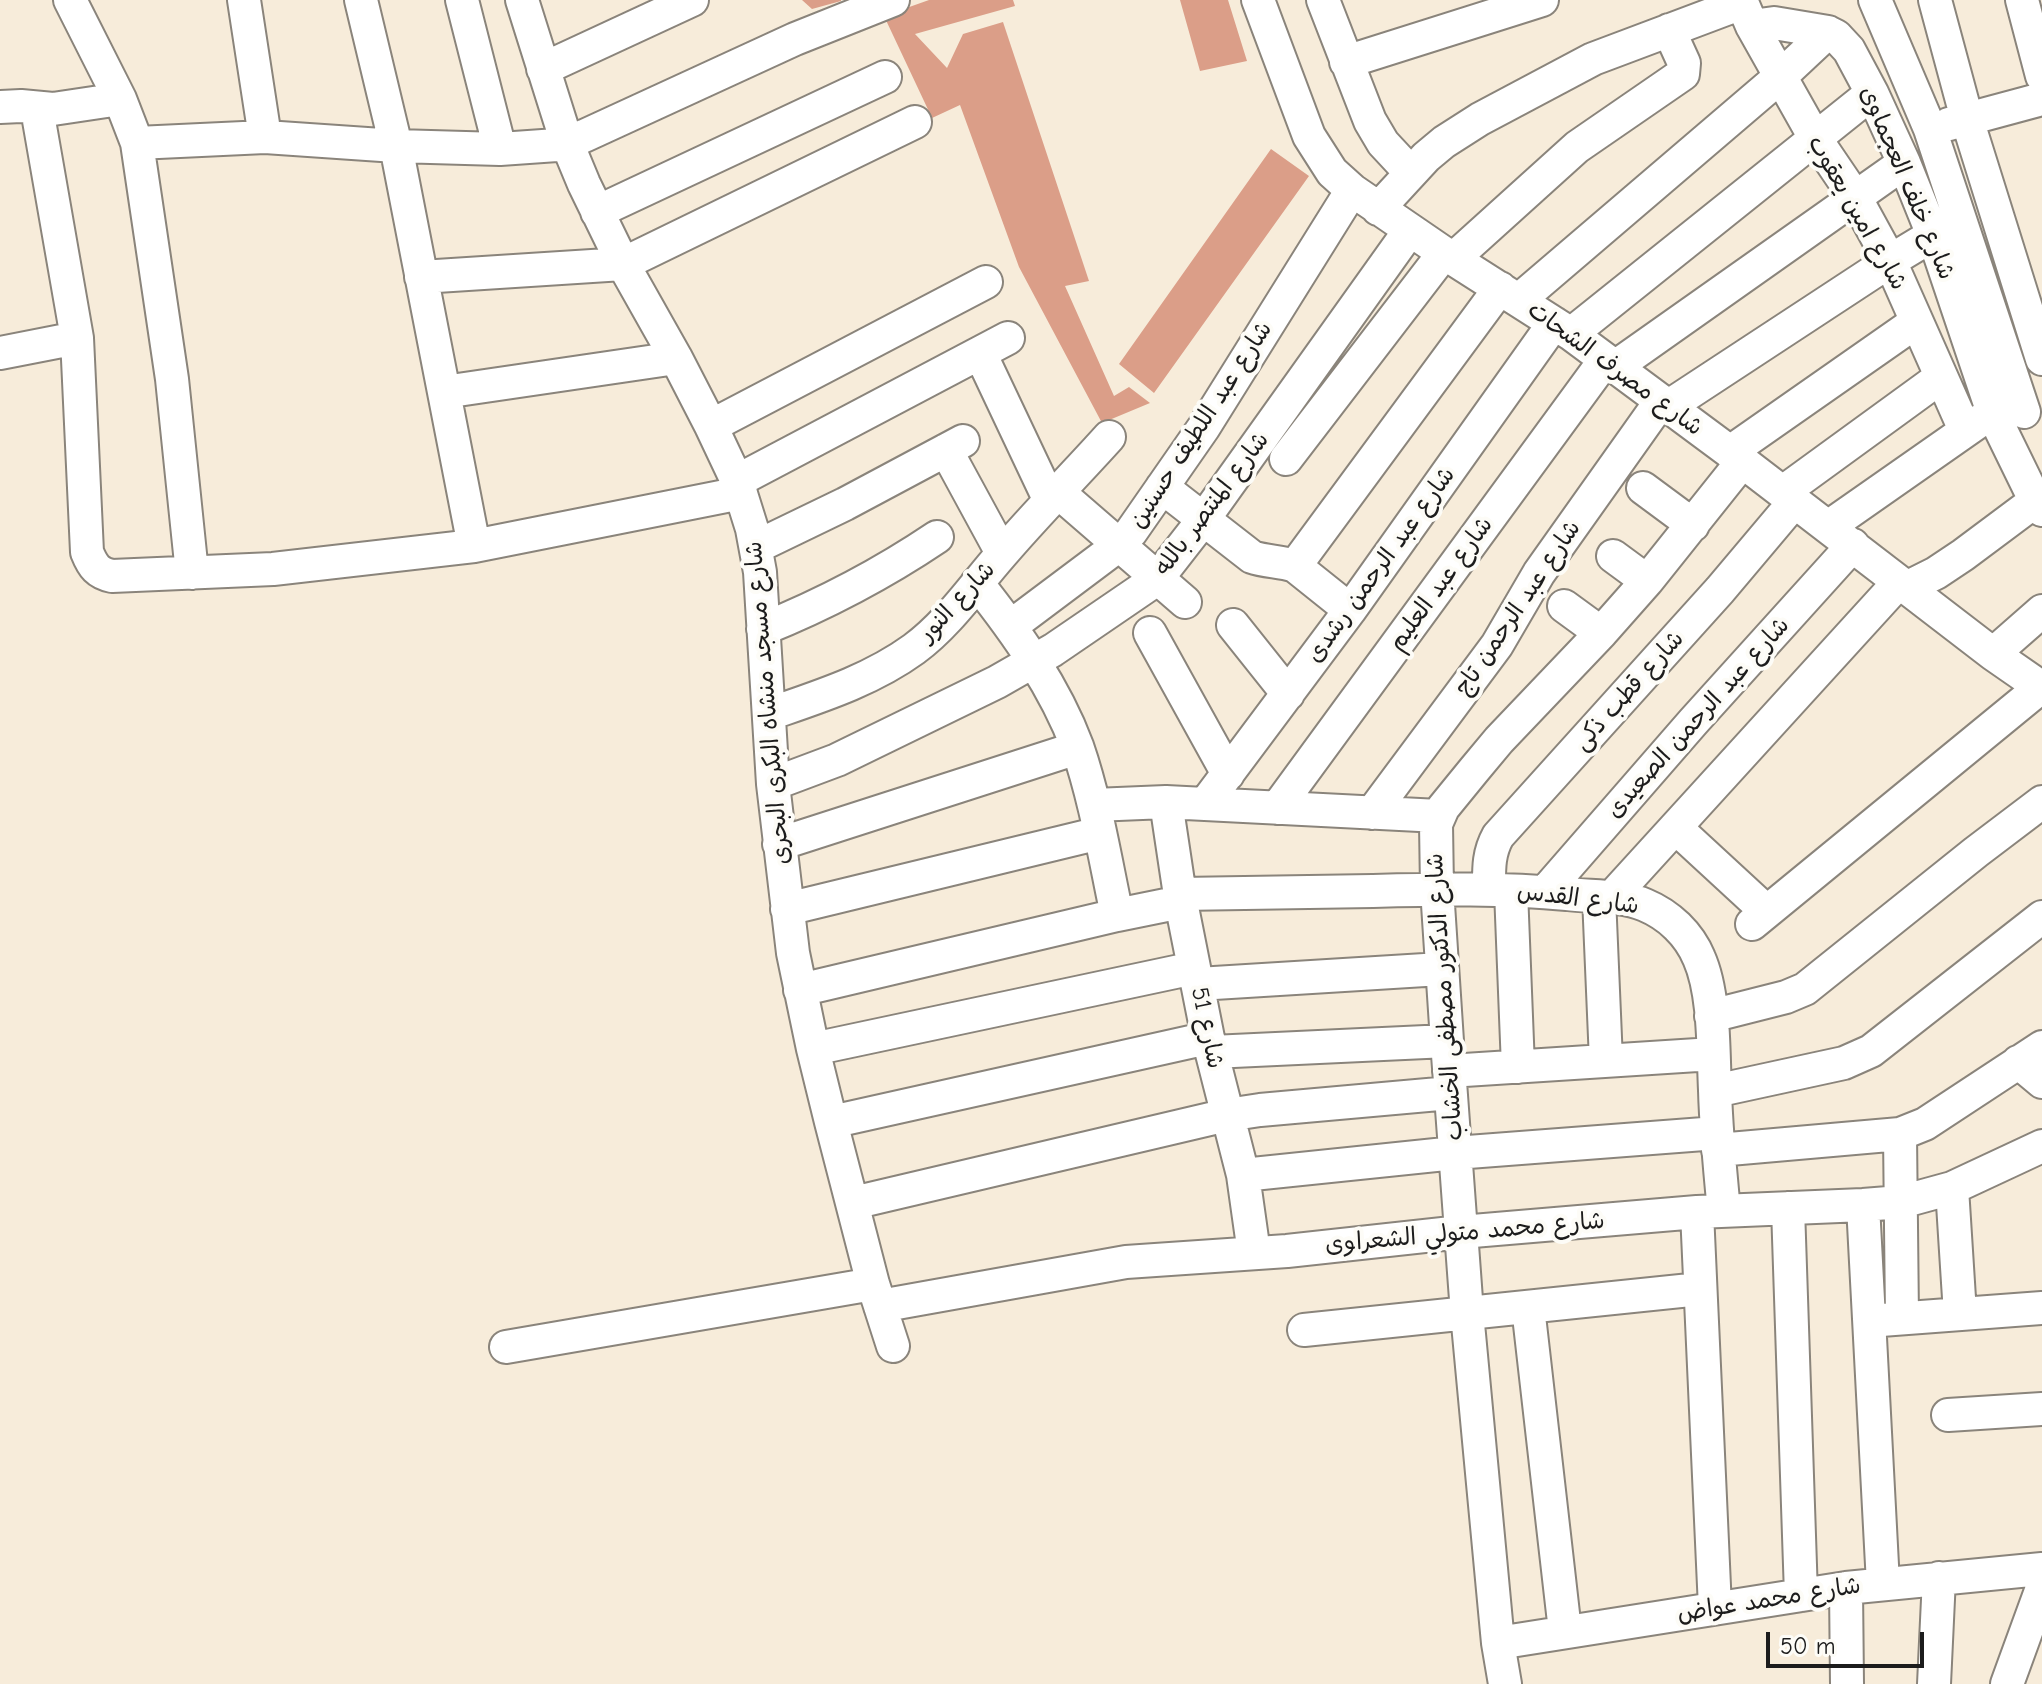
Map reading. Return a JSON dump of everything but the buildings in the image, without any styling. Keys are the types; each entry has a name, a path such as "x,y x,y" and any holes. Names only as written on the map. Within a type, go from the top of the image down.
{"street":[{"path":"70,0 120,99 137,143 172,379 192,573"},
{"path":"244,0 265,137"},
{"path":"361,0 396,146 474,546"},
{"path":"462,0 500,149"},
{"name":"شارع مسجد منشاه البكرى البحرى","path":"522,0 567,143 623,264 711,426 739,487 756,547 773,784 800,990 831,1122 893,1346"},
{"path":"543,69 692,0"},
{"path":"137,143 265,137 500,149 567,143 795,39 893,0"},
{"name":"شارع مصرف الشحات","path":"1258,0 1309,136 1332,172 1352,190 1610,363 2041,688"},
{"path":"1323,0 1376,132 1410,172"},
{"path":"1346,62 1542,0"},
{"path":"1606,1061 1605,898 1676,828 1903,585 1936,573 2040,502 2020,412 1930,129 1875,0"},
{"path":"1935,0 1967,119 2042,359"},
{"path":"2022,0 2042,76"},
{"path":"1378,209 1410,172 1444,142 1593,59 1669,30 1745,9 1774,23 1828,32"},
{"name":"شارع امين يعقوب","path":"1745,9 1815,138 1855,197 1890,261 1965,430"},
{"path":"1286,459 1448,256 1577,147 1683,74 1684,63 1669,30"},
{"path":"1295,566 1510,294 1781,76 1828,32"},
{"name":"شارع خلف العجماوى","path":"1828,32 1849,50 1872,93 1933,235 2020,412"},
{"path":"597,212 885,77"},
{"name":"شارع عبد الرحمن رشدى","path":"1205,804 1562,329 1872,93"},
{"path":"0,107 53,109 120,99"},
{"path":"1930,129 2042,99"},
{"path":"37,109 77,338 87,552 92,566 101,574 273,569 474,546 739,487 1008,338"},
{"path":"421,277 623,264 915,122"},
{"name":"شارع عبد العليم","path":"1277,808 1610,363 1904,163"},
{"name":"شارع عبد اللطيف حسنين","path":"1011,626 1131,532 1204,427 1352,190"},
{"name":"شارع المنتصر بالله","path":"773,784 837,760 1035,662 1157,579 1203,520 1410,230"},
{"path":"1665,404 1933,235"},
{"path":"711,426 986,282"},
{"path":"787,909 1166,802 1439,816 1499,740 1647,581 1693,525 1736,457 1916,322"},
{"path":"0,353 77,338"},
{"path":"980,353 1054,497 1118,545 1185,602"},
{"path":"444,392 676,358"},
{"name":"شارع قطب ذكى","path":"1518,1067 1500,890 1489,861 1498,836 1720,590 1789,497 1941,377"},
{"name":"شارع عبد الرحمن تاج","path":"1372,813 1497,645 1539,573 1665,404"},
{"name":"شارع عبد الرحمن الصعيدى","path":"1545,892 1683,733 1840,536 1965,430 1982,419 2020,412"},
{"name":"شارع النور","path":"769,714 839,690 910,652 936,632 1002,553 1109,437"},
{"path":"756,547 955,445 1002,553"},
{"path":"1162,487 1252,557 1295,566 1350,610"},
{"path":"1643,488 1693,525"},
{"path":"763,629 870,579 937,537"},
{"path":"1613,556 1647,581"},
{"path":"977,583 1035,662 1070,729 1097,819 1117,915"},
{"path":"1564,606 1601,633"},
{"path":"1993,654 2042,611"},
{"path":"1233,625 1288,694"},
{"path":"1150,633 1228,774"},
{"path":"1676,828 1759,917 2041,688"},
{"path":"779,844 1077,748"},
{"name":"شارع 51","path":"1166,802 1180,898 1210,1045 1243,1175 1254,1253"},
{"path":"1711,1016 1786,997 1805,989 2042,802"},
{"name":"شارع الدكتور مصطفى الخشاب","path":"1439,816 1435,833 1441,969 1467,1313 1498,1643 1505,1684"},
{"name":"شارع القدس","path":"800,990 1180,898 1437,889 1500,890 1605,898 1642,904 1661,913 1691,942 1701,960 1711,1016 1718,1142 1700,1289 1715,1608"},
{"path":"1715,1091 1858,1058 2042,917"},
{"path":"813,1049 1196,976 1441,969"},
{"path":"831,1122 1210,1045 1449,1069 1713,1054"},
{"path":"1243,1175 1455,1153 1900,1134 1925,1124 2034,1064"},
{"path":"853,1203 1227,1115 1449,1069"},
{"path":"1900,1134 1902,1318"},
{"name":"شارع محمد متولي الشعراوى","path":"506,1347 1126,1262 1710,1211 1901,1202 1952,1188 2042,1146"},
{"path":"1952,1188 1960,1314"},
{"path":"1863,1205 1883,1584"},
{"path":"1788,1208 1801,1595"},
{"path":"1304,1330 1700,1289"},
{"path":"1528,1307 1565,1631"},
{"path":"1869,1321 2042,1308"},
{"path":"1948,1415 2042,1409"},
{"path":"1934,1684 1939,1578"},
{"name":"شارع محمد عواض","path":"1498,1643 1846,1588 1939,1578 2041,1587"},
{"path":"2007,1684 2041,1587"},
{"path":"1846,1588 1847,1684"}]}
